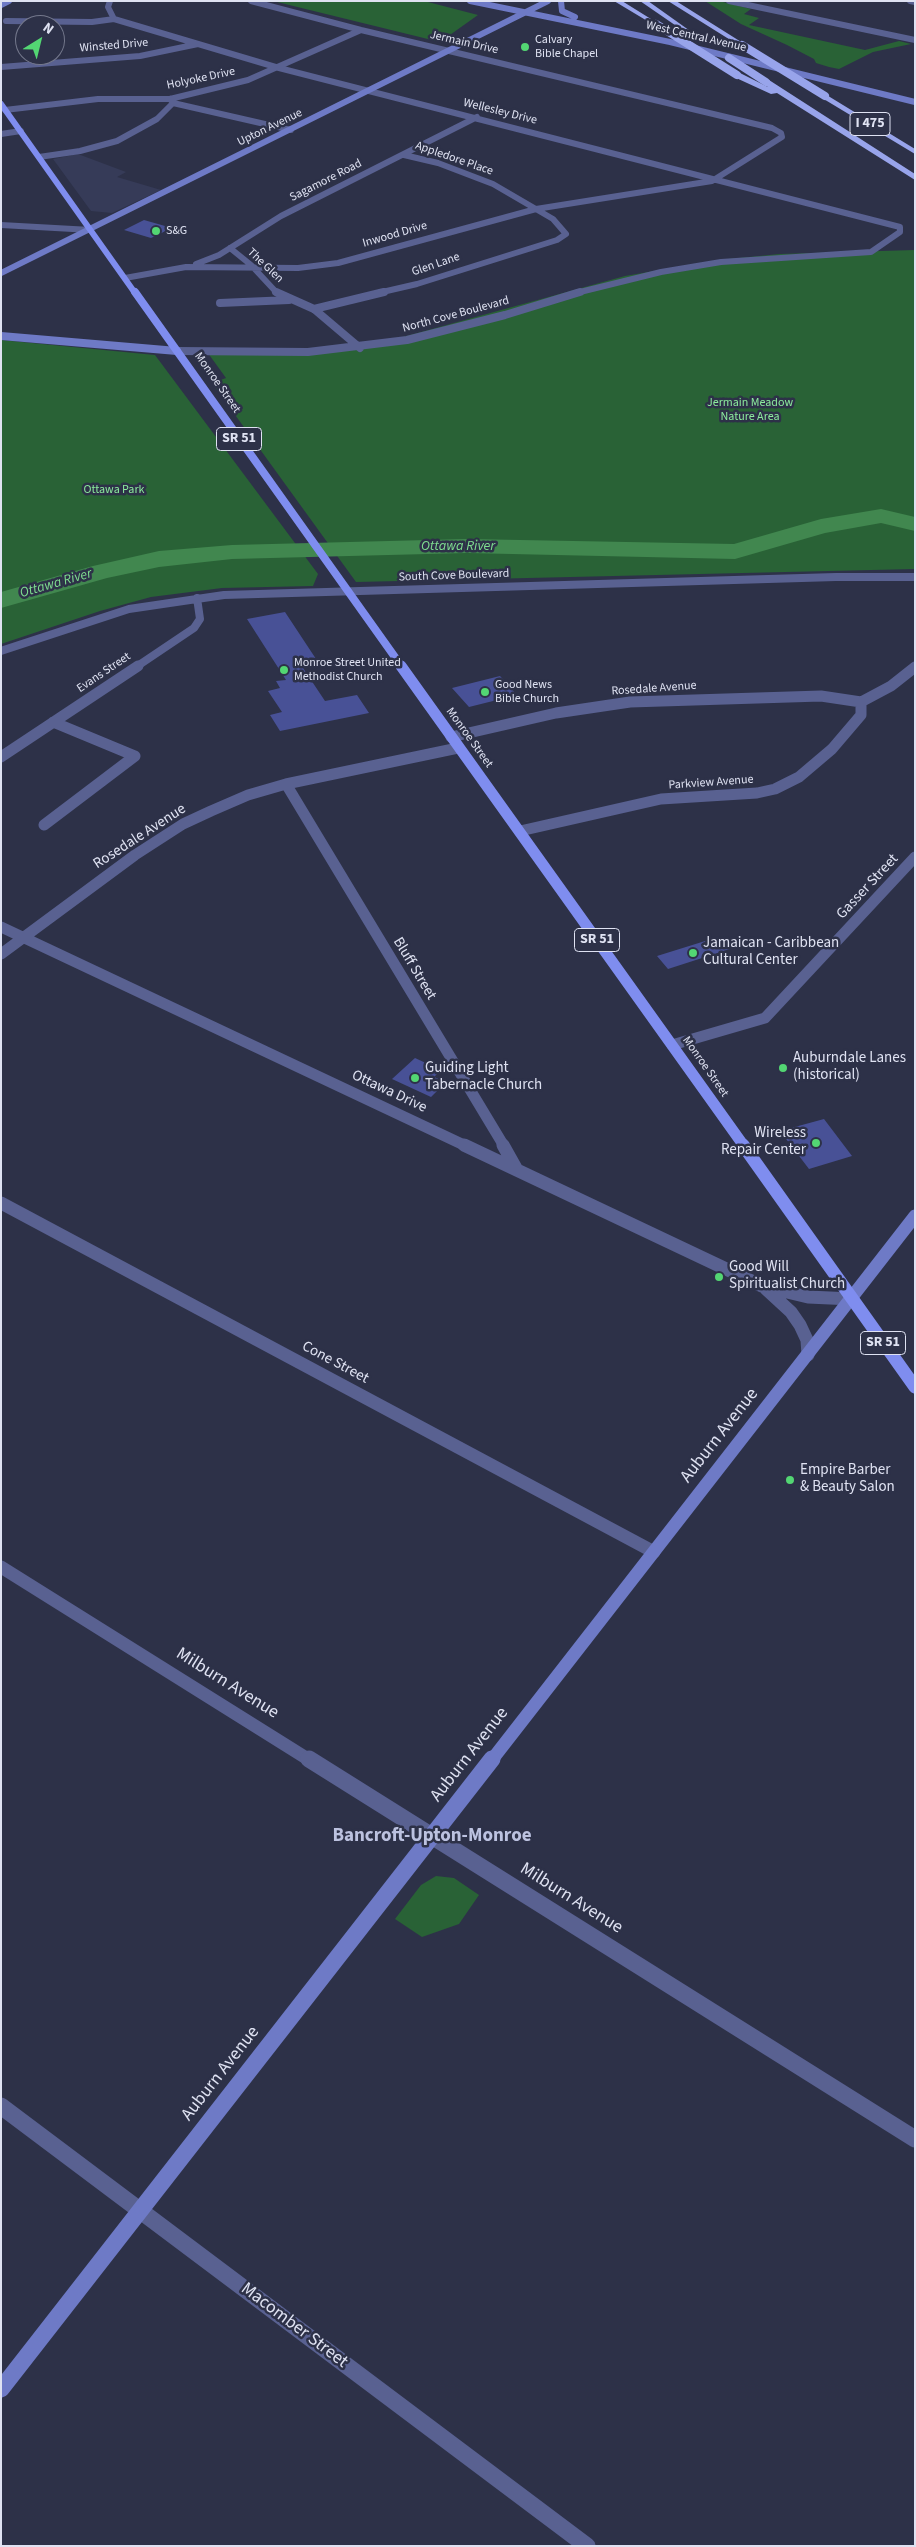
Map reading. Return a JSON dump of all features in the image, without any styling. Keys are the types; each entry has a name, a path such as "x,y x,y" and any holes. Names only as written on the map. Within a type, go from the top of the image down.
{"highway":[{"path":"617,1 737,74 763,88 784,94"},
{"path":"643,1 698,38"},
{"name":"I 475","path":"671,1 915,152"},
{"path":"712,17 729,37"},
{"name":"I 475","path":"706,43 915,178"}],"main road":[{"name":"Monroe Street","path":"3,107 915,1387"}],"street":[{"path":"1,5 9,1"},
{"path":"6,21 92,22 114,19 108,7 110,1"},
{"name":"Jermain Drive","path":"251,1 361,30 772,128 782,135 779,139"},
{"name":"West Central Avenue","path":"470,1 586,24 915,102"},
{"name":"Upton Avenue","path":"1,273 372,91 548,1"},
{"path":"561,1 562,11 586,24"},
{"path":"729,1 915,40"},
{"path":"910,1 915,2"},
{"name":"Wellesley Drive","path":"114,19 279,68 717,178 887,222 900,228"},
{"name":"Holyoke Drive","path":"3,107 98,99 172,101 248,80 279,68 361,30"},
{"name":"Winsted Drive","path":"1,67 140,56 198,44"},
{"path":"39,157 80,151 117,141 146,127 169,109 172,101 291,130"},
{"name":"Sagamore Road","path":"186,267 219,255 264,226 477,117"},
{"path":"1,134 21,131"},
{"name":"Inwood Drive","path":"125,278 186,267 298,268 338,263 536,209 712,181 779,139"},
{"name":"Appledore Place","path":"404,155 473,176 514,195 564,229 566,234 563,237"},
{"path":"669,188 676,182 677,177 677,173 671,167"},
{"path":"1,225 91,230"},
{"name":"North Cove Boulevard","path":"1,336 177,351 264,353 360,348 444,331 588,289 661,272 721,262 871,252 900,232 900,228"},
{"name":"Glen Lane","path":"314,310 329,304 417,284 563,237"},
{"name":"The Glen","path":"230,248 253,268 264,282 289,300 314,310 360,348"},
{"path":"220,303 289,300"},
{"name":"South Cove Boulevard","path":"1,651 129,609 197,598 344,586 915,577"},
{"name":"Evans Street","path":"1,756 194,628 200,619 197,598"},
{"path":"861,702 891,686 915,667"},
{"name":"Rosedale Avenue","path":"451,737 562,712 630,702 821,696 861,702"},
{"name":"Parkview Avenue","path":"520,831 661,799 757,793 775,789 799,777 832,749 861,715 861,702"},
{"path":"44,825 135,756 53,722"},
{"name":"Rosedale Avenue","path":"1,954 135,855 184,824 248,795 286,784 458,748"},
{"name":"Bluff Street","path":"286,784 489,1120 517,1170"},
{"name":"Gasser Street","path":"672,1045 765,1018 915,857"},
{"name":"Ottawa Drive","path":"1,927 762,1286 808,1297 852,1299"},
{"name":"Cone Street","path":"1,1203 654,1552"},
{"name":"Auburn Avenue","path":"1,2389 915,1216"},
{"name":"Ottawa Drive","path":"762,1286 791,1312 800,1325 807,1340 808,1355"},
{"name":"Milburn Avenue","path":"1,1567 915,2139"},
{"name":"Macomber Street","path":"1,2106 587,2546"}],"shaded area":[{"path":"78,154 126,172 117,177 161,190 112,213 91,211 53,159"}],"green space":[{"path":"273,1 424,1 478,15 440,42"},
{"path":"705,1 719,1 751,9 744,14 759,18 749,25 865,50 899,41 911,44 873,52 839,69 829,67 816,63 814,59 741,24"},
{"name":"Jermain Meadow Nature Area","path":"915,250 915,569 356,582 212,383 226,378 205,349 308,349 403,337 625,276 718,260 780,254"},
{"name":"Ottawa Park","path":"1,340 155,355 318,574 313,586 222,588 151,597 100,611 1,644"},
{"path":"436,1876 454,1878 479,1895 459,1924 422,1937 395,1919 421,1885"}],"building":[{"path":"144,220 172,228 151,238 124,230"},
{"name":"Monroe Street United Methodist Church","path":"285,612 318,662 301,665 325,701 357,695 369,713 280,731 270,715 282,712 268,691 280,688 276,681 286,680 247,619"},
{"name":"Good News Bible Church","path":"500,676 517,695 469,707 452,688"},
{"name":"Jamaican - Caribbean Cultural Center","path":"718,937 730,949 668,969 657,956"},
{"name":"Guiding Light Tabernacle Church","path":"415,1058 441,1070 434,1077 446,1082 431,1097 392,1079"},
{"name":"Wireless Repair Center","path":"824,1119 852,1156 809,1169 780,1131"}],"waterway":[{"name":"Ottawa River","path":"1,600 102,571 159,559 232,552 467,546 735,552 821,526 881,516 915,524"}],"place":[{"name":"Calvary Bible Chapel","path":"525,47"},
{"name":"S&G","path":"156,231"},
{"name":"Monroe Street United Methodist Church","path":"284,670"},
{"name":"Good News Bible Church","path":"485,692"},
{"name":"Jamaican - Caribbean Cultural Center","path":"693,953"},
{"name":"Auburndale Lanes (historical)","path":"783,1068"},
{"name":"Guiding Light Tabernacle Church","path":"415,1078"},
{"name":"Wireless Repair Center","path":"816,1143"},
{"name":"Good Will Spiritualist Church","path":"719,1277"},
{"name":"Empire Barber & Beauty Salon","path":"790,1480"}],"district":[{"name":"Bancroft-Upton-Monroe","path":"432,1837"}]}
